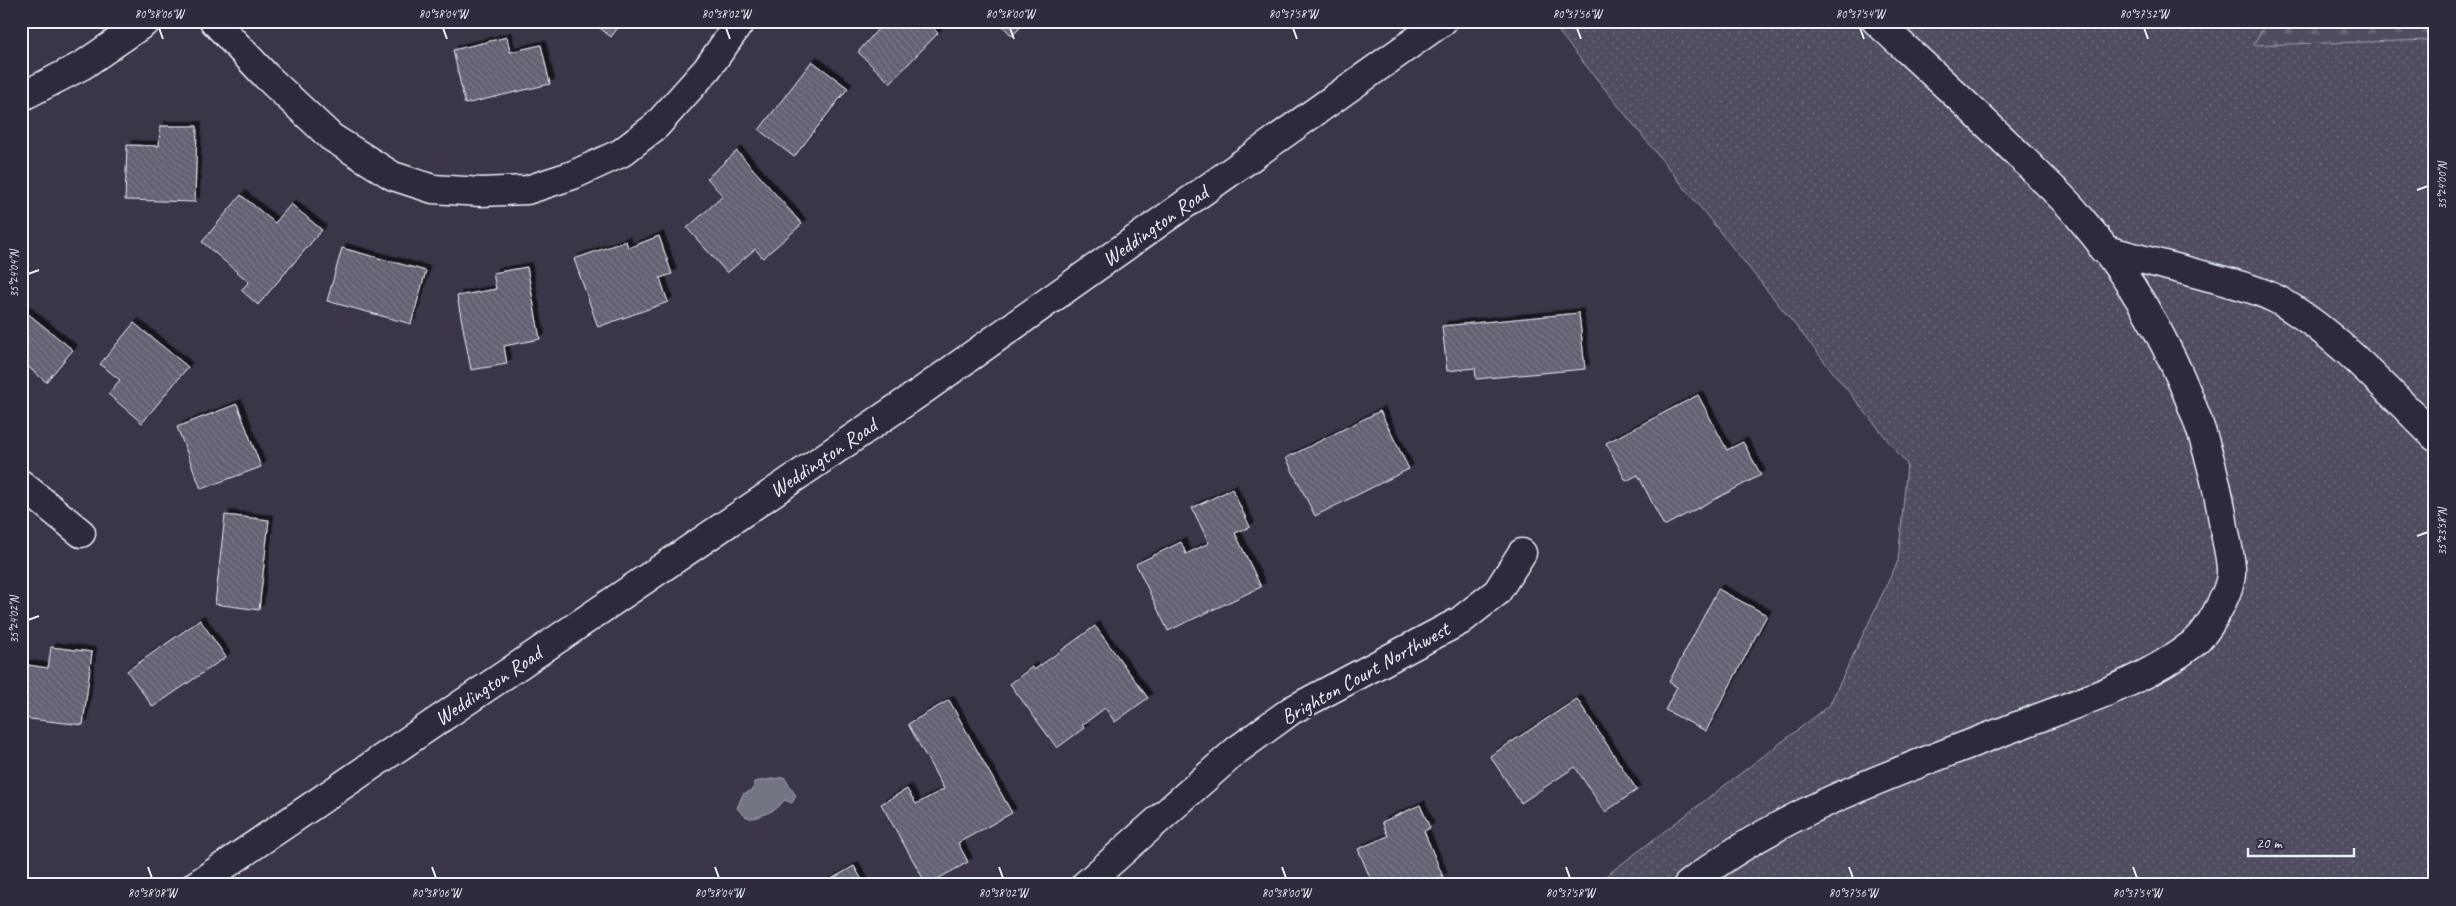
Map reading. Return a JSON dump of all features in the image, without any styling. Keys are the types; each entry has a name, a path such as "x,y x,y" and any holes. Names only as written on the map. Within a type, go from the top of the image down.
{"main road":[{"path":"21,96 83,65 136,31 147,21"},
{"path":"214,21 266,76 331,137 393,176 433,189 481,192 527,190 573,174 621,153 656,126 707,69 741,21"},
{"name":"Weddington Road","path":"196,885 911,398 1443,21"},
{"path":"1688,885 1712,866 1780,824 1841,794 2129,683 2197,641 2220,607 2231,574 2219,495 2197,424 2172,357 2136,294 2081,218 2004,139 1876,21"},
{"path":"2103,249 2233,283 2276,299 2303,315 2337,344 2372,375 2435,437"},
{"path":"21,484 80,533"},
{"name":"Brighton Court Northwest","path":"1085,885 1237,750 1292,710 1460,621 1497,592 1522,553"}],"green space":[{"path":"1550,21 2435,21 2435,885 1594,885 1829,706 1898,561 1907,464"},
{"path":"2267,21 2435,21 2435,40 2253,45"}],"water":[{"path":"784,777 796,796 792,803 784,800 773,810 752,818 743,815 737,808 743,794 753,790 754,782"}],"building":[{"path":"591,21 623,21 611,37"},
{"path":"885,21 926,21 938,33 890,83 858,52"},
{"path":"998,21 1027,21 1012,36"},
{"path":"507,37 510,52 541,45 550,84 465,104 453,50"},
{"path":"812,61 848,88 794,157 759,130"},
{"path":"160,126 197,126 195,202 125,200 127,145 159,146"},
{"path":"737,151 802,224 763,258 755,249 727,273 687,228 723,196 707,178"},
{"path":"241,195 275,223 291,204 322,230 258,305 241,290 249,282 202,242"},
{"path":"659,236 672,274 660,278 668,302 598,327 574,259 626,241 628,248"},
{"path":"342,248 426,271 411,324 327,301"},
{"path":"527,267 540,339 504,346 507,364 471,370 457,296 496,289 493,273"},
{"path":"21,308 73,350 46,382 26,365 21,371"},
{"path":"1579,313 1585,369 1476,379 1475,368 1447,371 1442,326"},
{"path":"134,323 188,367 142,423 108,394 120,380 100,364"},
{"path":"1698,395 1727,450 1743,442 1761,475 1664,526 1638,475 1626,481 1606,443"},
{"path":"237,404 261,467 201,489 177,427"},
{"path":"1380,411 1409,469 1315,516 1286,458"},
{"path":"1232,489 1250,527 1235,533 1261,587 1168,631 1136,564 1181,542 1186,554 1209,543 1192,508"},
{"path":"225,515 269,520 259,610 215,604"},
{"path":"1718,589 1767,615 1706,731 1665,710 1677,687 1669,682"},
{"path":"200,620 226,657 153,707 127,671"},
{"path":"1095,626 1148,698 1115,722 1105,708 1082,725 1084,728 1057,748 1010,684 1032,667 1034,670"},
{"path":"51,647 92,652 83,725 21,718 21,664 48,668"},
{"path":"1577,699 1637,790 1605,812 1575,767 1521,803 1490,756"},
{"path":"949,700 1012,813 958,843 968,862 927,885 881,804 907,789 916,804 944,789 908,724"},
{"path":"1420,805 1430,828 1424,831 1443,877 1423,885 1373,885 1358,849 1388,836 1382,822"},
{"path":"854,866 865,885 821,885"}]}
